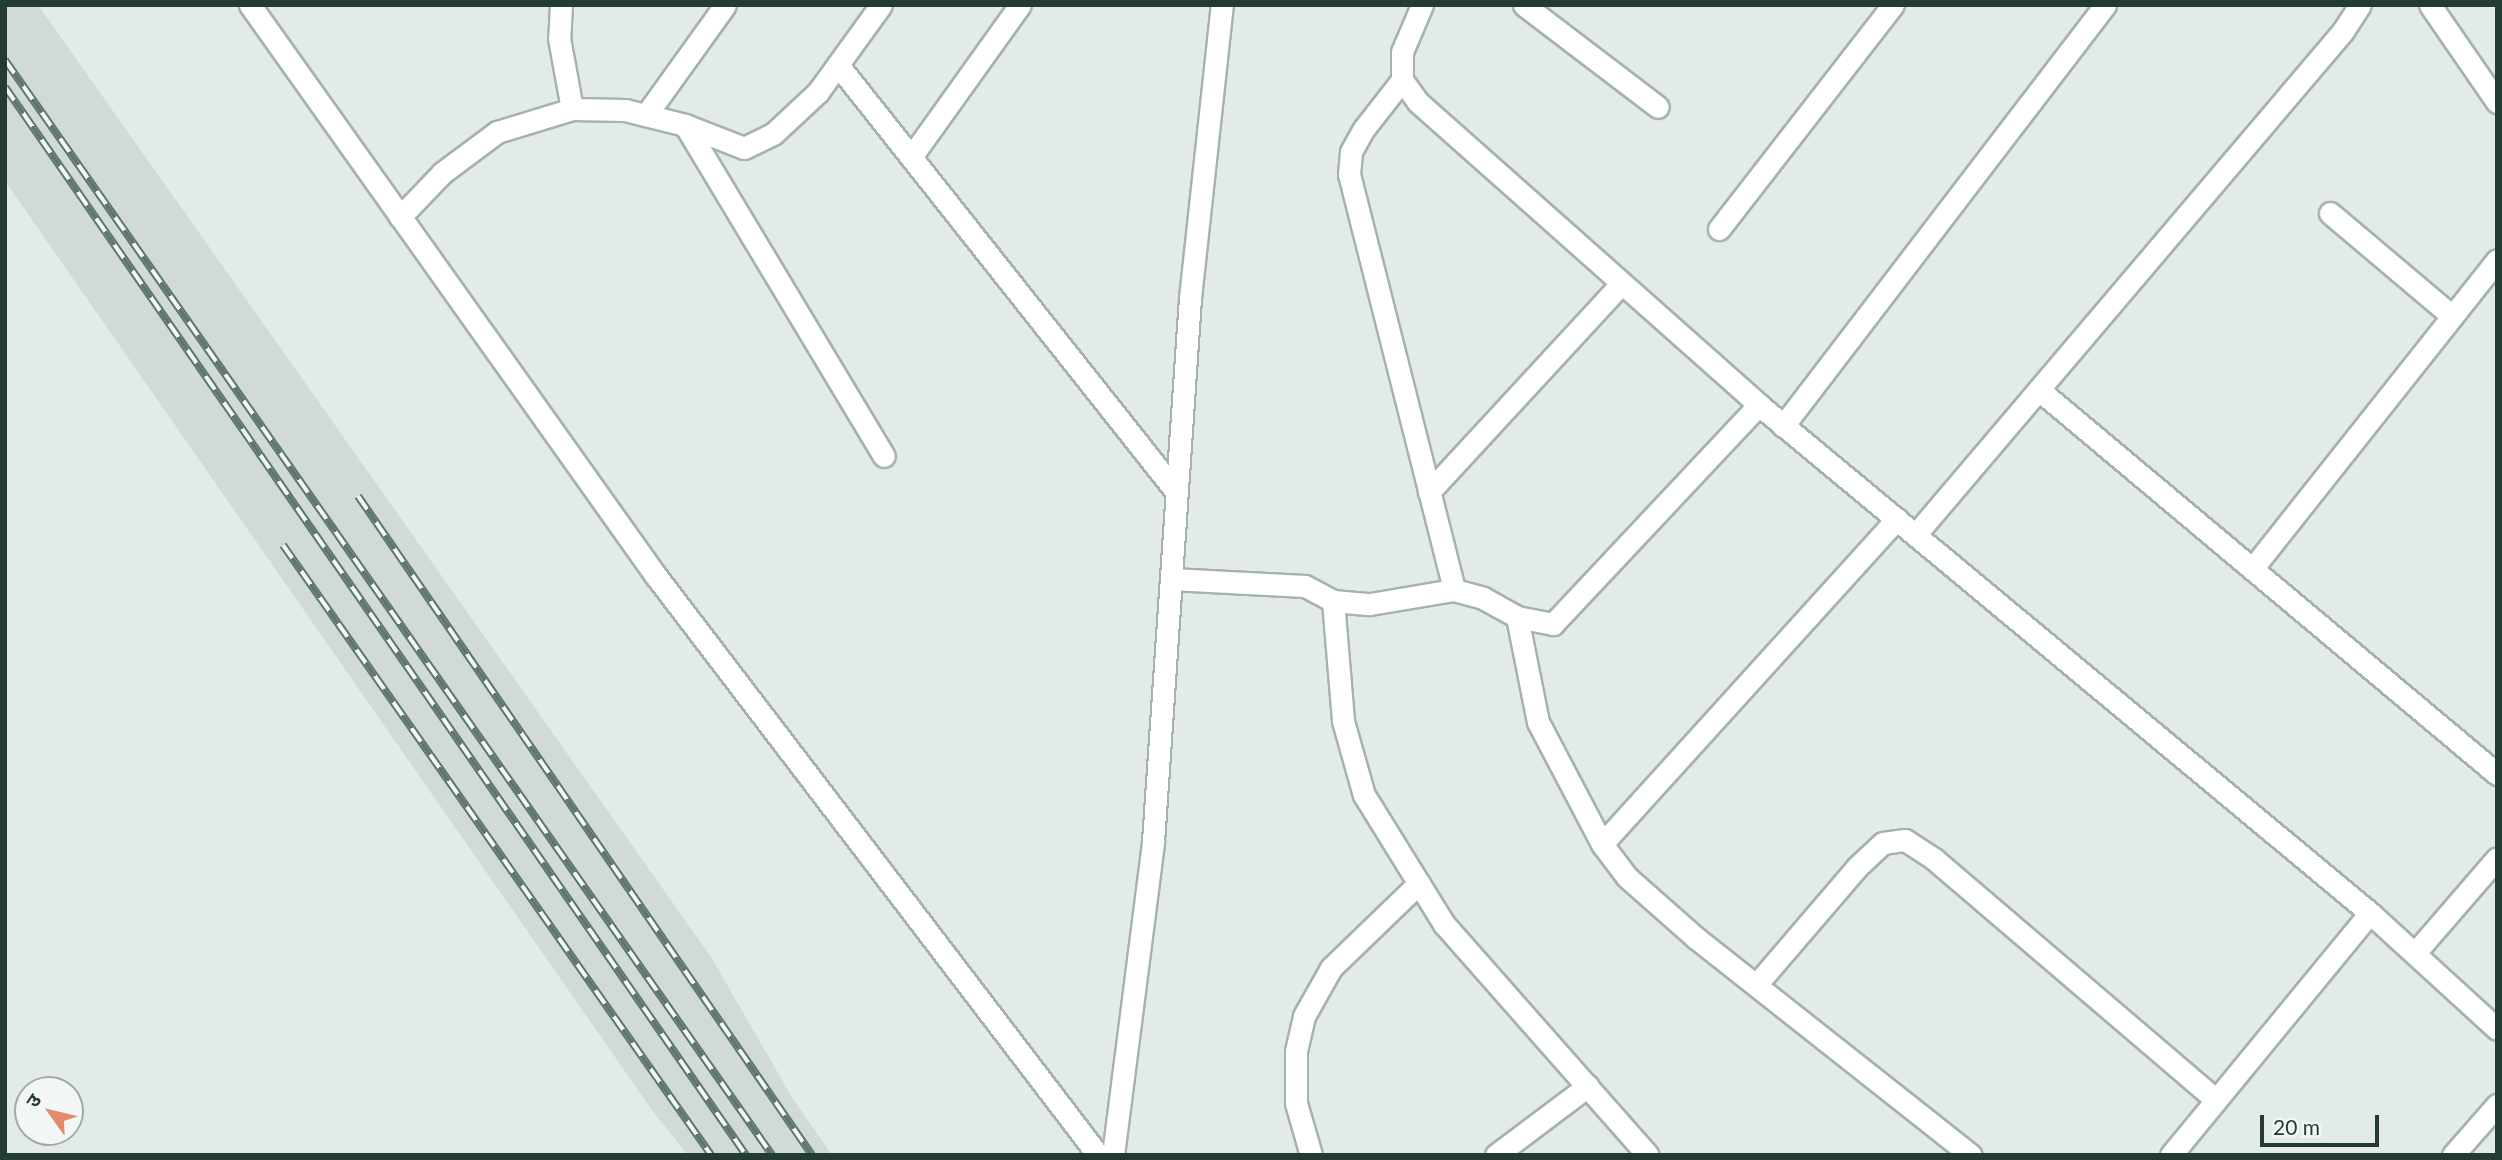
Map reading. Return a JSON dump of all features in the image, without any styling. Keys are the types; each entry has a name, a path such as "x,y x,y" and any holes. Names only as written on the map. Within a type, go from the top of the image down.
{"street":[{"path":"250,5 656,576 1098,1155"},
{"path":"561,5 559,38 572,109"},
{"path":"646,116 725,5"},
{"path":"400,217 442,173 497,132 572,109 646,116 685,125 744,148 773,134 818,92 881,5"},
{"path":"911,157 1020,5"},
{"path":"1113,1155 1153,842 1171,579 1174,489 1222,5"},
{"path":"1422,5 1402,52 1402,80 1418,102 1783,426 2370,913 2497,1029"},
{"path":"1524,5 1658,107"},
{"path":"1719,229 1893,5"},
{"path":"1783,426 2105,5"},
{"path":"1916,534 2343,31 2360,5"},
{"path":"2430,5 2497,102"},
{"path":"838,65 1174,489"},
{"path":"1402,80 1363,130 1351,152 1349,174 1454,590"},
{"path":"685,125 884,456"},
{"path":"2330,213 2452,316"},
{"path":"2252,569 2497,260"},
{"path":"1429,492 1622,283"},
{"path":"2039,390 2497,774"},
{"path":"1171,579 1305,586 1333,601 1370,604 1454,590 1483,598 1517,618 1552,624 1759,405"},
{"path":"1602,844 1897,519"},
{"path":"1333,601 1343,721 1352,763 1364,795 1444,924 1648,1155"},
{"path":"1517,618 1538,722 1602,844 1627,877 1756,985 1971,1155"},
{"path":"1756,985 1866,859 1883,843 1905,840 1934,859 2216,1100"},
{"path":"2415,953 2497,858"},
{"path":"1311,1155 1296,1103 1296,1051 1304,1016 1331,968 1419,883"},
{"path":"2171,1155 2370,913"},
{"path":"1496,1155 1588,1086"},
{"path":"2454,1155 2497,1105"}],"shaded area":[{"path":"5,5 38,5 711,957 793,1099 832,1155 688,1155 654,1113 5,181"}],"railway":[{"path":"5,60 772,1155"},
{"path":"5,87 746,1155"},
{"path":"358,496 812,1155"},
{"path":"283,545 711,1155"}]}
